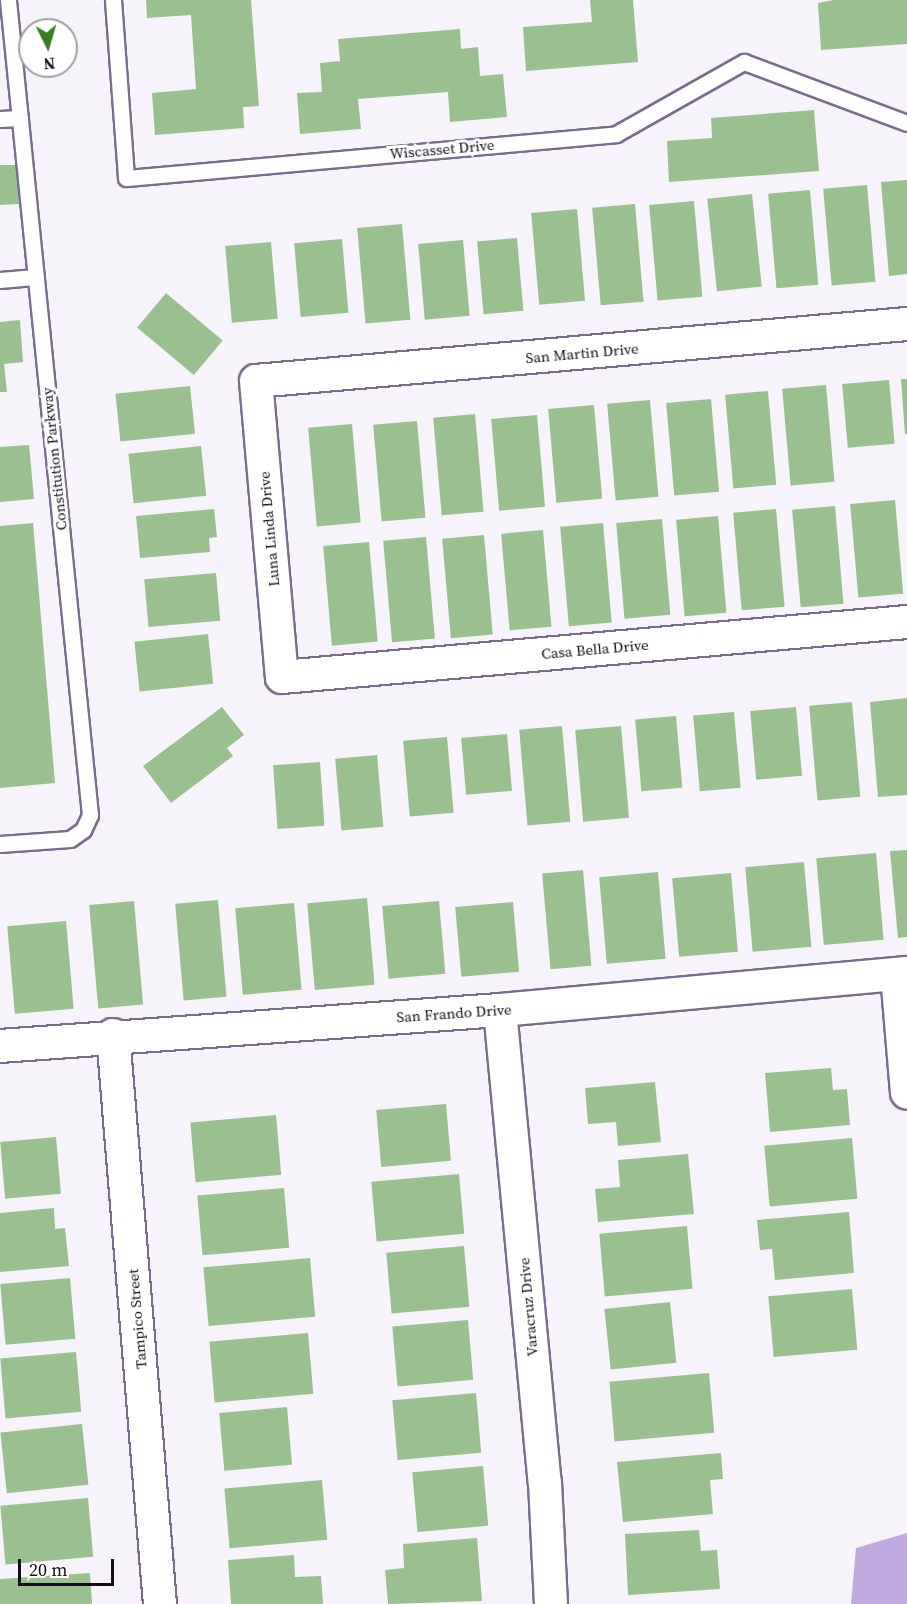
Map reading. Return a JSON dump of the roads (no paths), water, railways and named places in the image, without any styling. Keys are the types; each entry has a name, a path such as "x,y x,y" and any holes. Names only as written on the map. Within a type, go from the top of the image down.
{"street":[{"name":"San Martin Drive","path":"256,381 907,324"},
{"name":"Luna Linda Drive","path":"256,381 282,676"},
{"name":"Casa Bella Drive","path":"282,676 907,622"},
{"name":"San Frando Drive","path":"0,1046 113,1035 500,1010 902,973"},
{"path":"902,973 907,1093"},
{"name":"Varacruz Drive","path":"500,1010 545,1482 551,1604"},
{"name":"Tampico Street","path":"113,1035 160,1604"}],"lane":[{"name":"Constitution Parkway","path":"0,844 70,839 83,830 90,815 8,0"},
{"name":"Wiscasset Drive","path":"113,0 126,178 616,134 744,62 907,123"},
{"path":"0,119 20,118"},
{"path":"0,280 36,277"}]}
